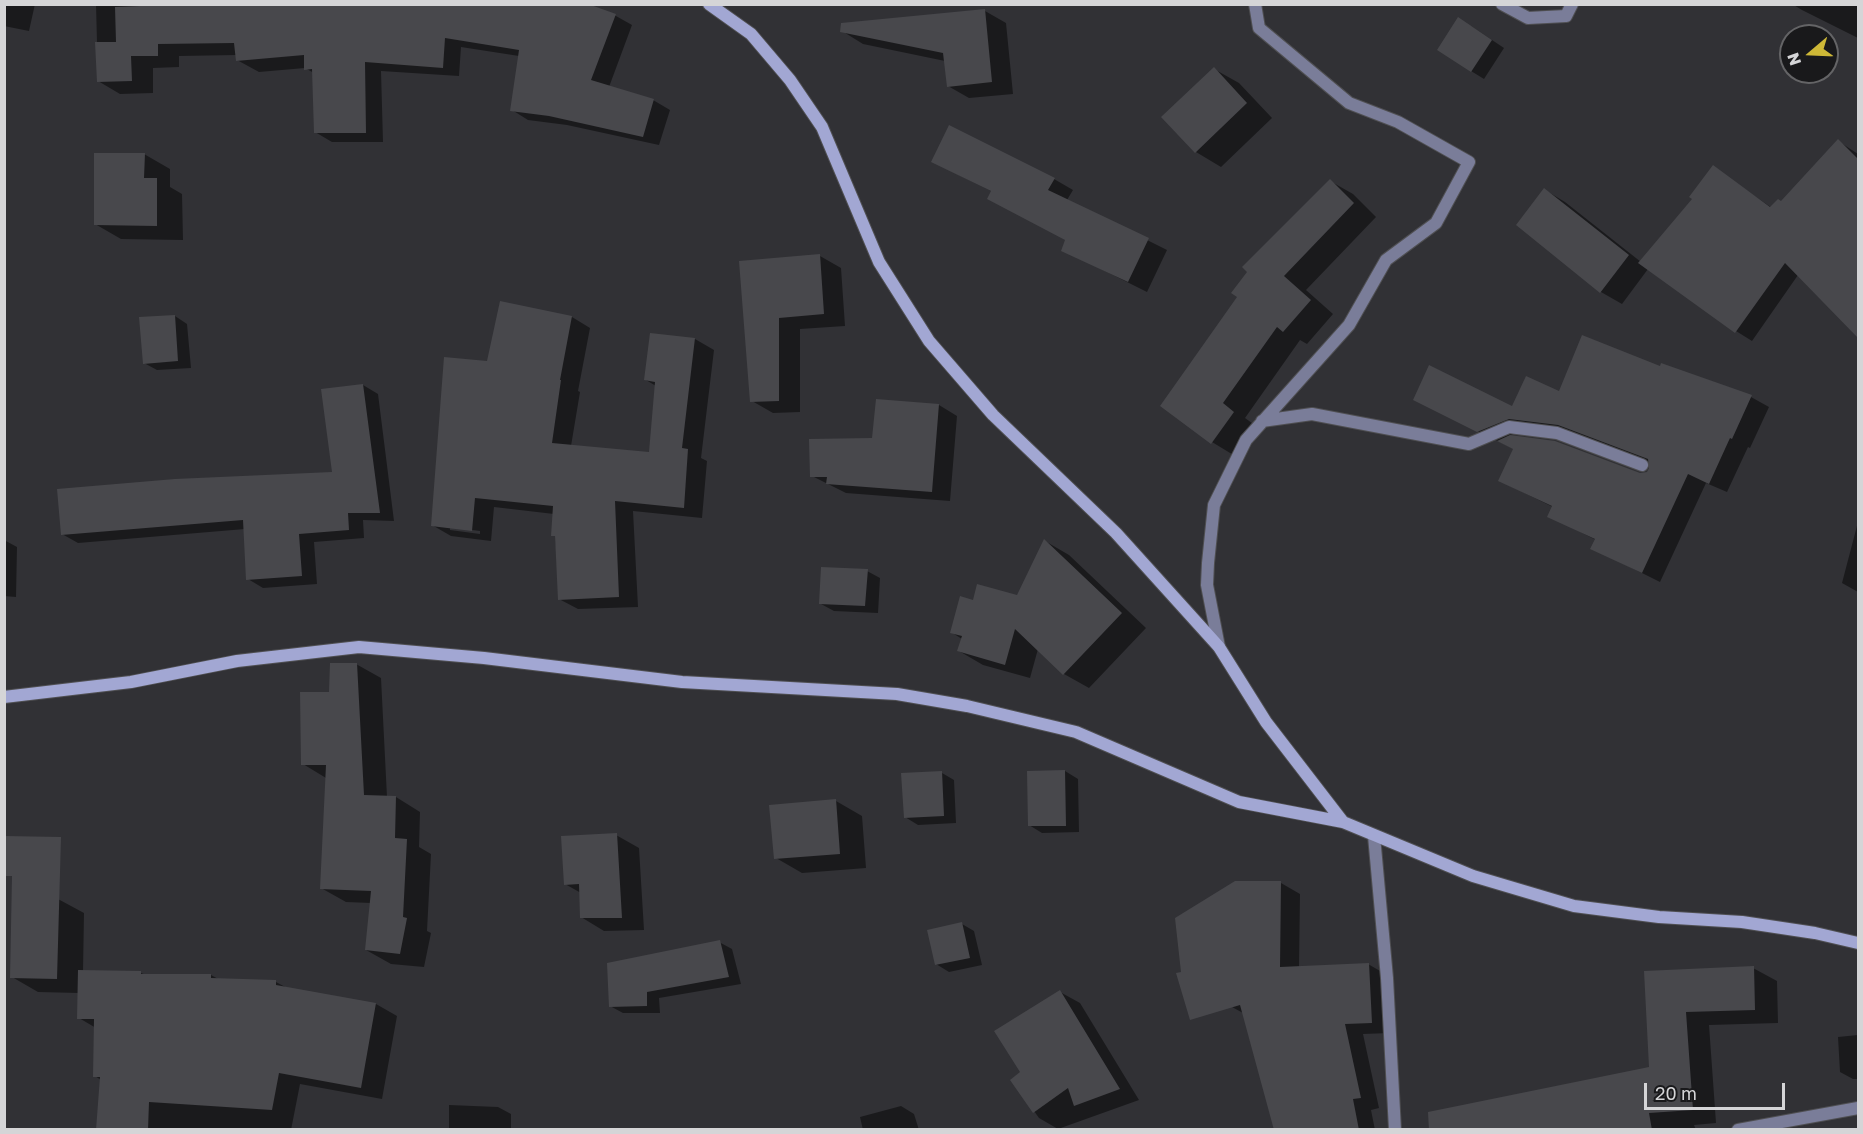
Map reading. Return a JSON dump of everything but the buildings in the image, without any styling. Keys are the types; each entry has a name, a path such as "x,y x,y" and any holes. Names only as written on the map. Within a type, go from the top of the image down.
{"street":[{"path":"709,4 751,34 790,80 822,127 846,189 879,262 929,341 993,415 1116,533 1218,647 1266,722 1342,822"},
{"path":"1218,647 1207,585 1214,505 1246,440 1349,325 1386,260 1436,223 1469,162 1398,122 1349,103 1259,28 1255,4"},
{"path":"1502,4 1528,18 1566,16 1572,4"},
{"path":"1262,421 1312,414 1469,444 1509,427 1557,433 1642,465"},
{"path":"4,697 131,682 237,662 359,647 484,658 682,682 897,694 967,706 1076,732 1239,802 1342,822 1473,876 1574,906 1659,917 1742,922 1815,933 1858,943"},
{"path":"1374,836 1387,978 1395,1130"},
{"path":"1738,1130 1858,1108"}]}
